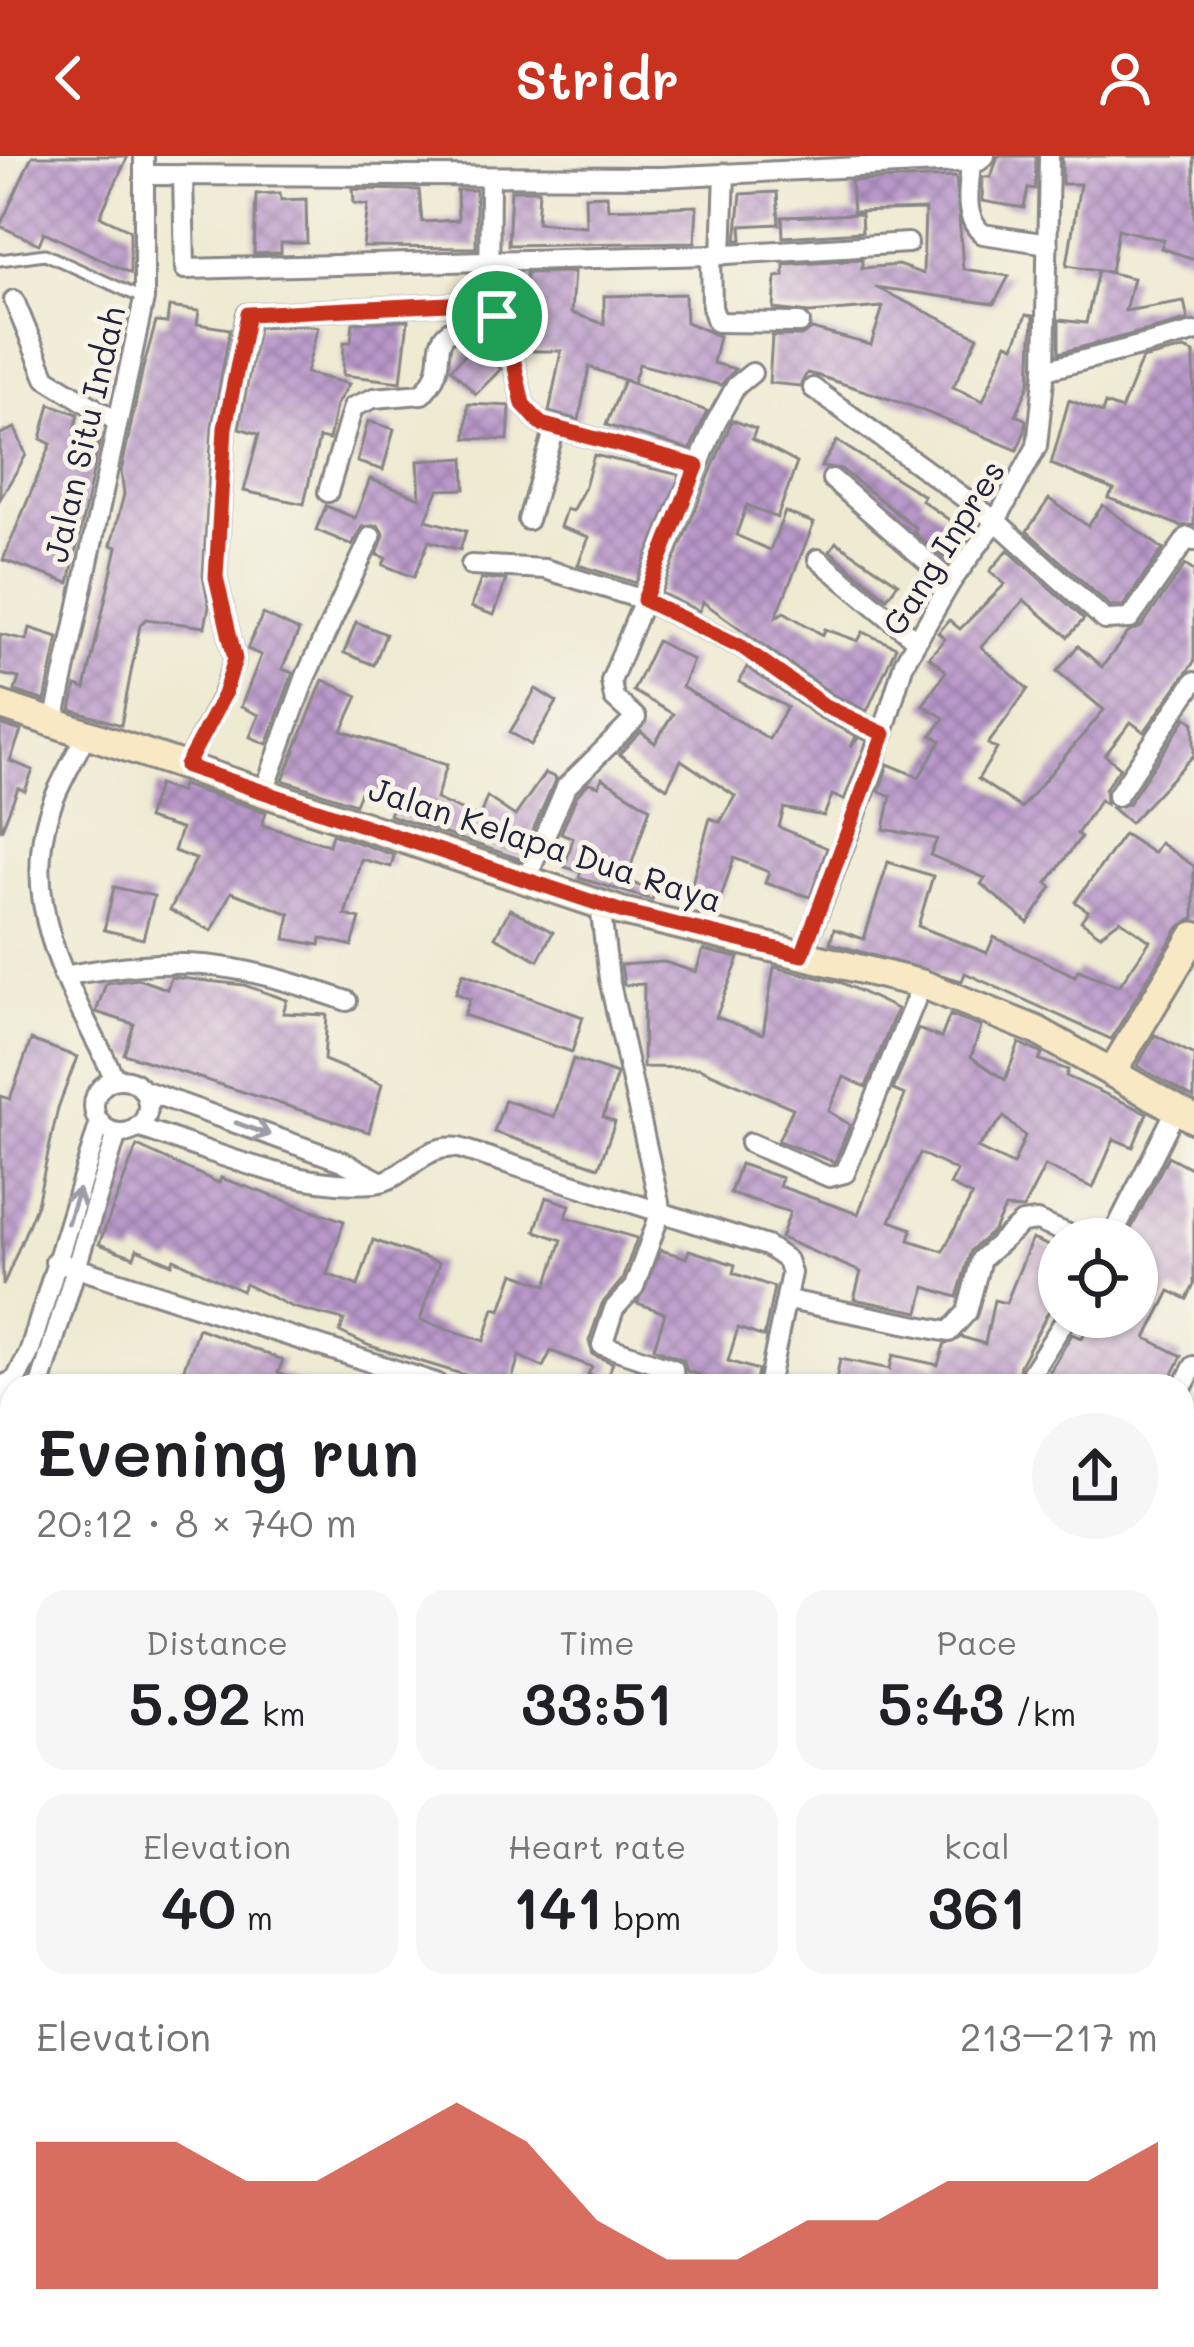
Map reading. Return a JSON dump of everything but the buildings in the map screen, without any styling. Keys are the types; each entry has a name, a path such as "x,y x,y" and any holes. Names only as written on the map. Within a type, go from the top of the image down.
{"main road":[{"name":"Jalan Kelapa Dua Raya","path":"0,705 600,905 922,985 1036,1030 1185,1115"},
{"path":"1112,1072 1143,1013 1194,936"}],"street":[{"path":"563,178 564,156"},
{"name":"Gang Inpres","path":"802,955 915,639 996,521 1036,446 1045,370 1049,156"},
{"path":"144,166 183,175 246,165 400,166 490,178 563,178 661,166 978,159 968,210 974,227 983,234 1048,244"},
{"name":"Jalan Situ Indah","path":"54,723 144,299 144,166"},
{"path":"735,167 717,255 717,322 800,323"},
{"path":"183,175 185,269 717,255 908,244"},
{"path":"490,178 487,261 493,309 508,335 523,404 541,424 697,466"},
{"path":"14,300 46,378 116,421"},
{"path":"328,492 353,407 374,398 422,394 449,328 493,309"},
{"path":"197,770 235,659 216,577 225,428 248,314 493,309"},
{"path":"1045,370 1194,332"},
{"path":"526,880 566,787 636,718 610,690 697,466 728,399 752,373"},
{"path":"813,388 996,521 1111,622 1130,619 1188,537 1194,541"},
{"path":"528,520 555,428"},
{"path":"832,478 951,582"},
{"path":"252,788 371,537"},
{"path":"818,559 915,639"},
{"path":"471,565 545,568 644,600 742,647 825,706 884,734"},
{"path":"1117,796 1194,682"},
{"path":"86,734 53,802 43,845 47,930 63,976 115,1079"},
{"path":"600,905 609,979 661,1211 634,1287 605,1331 604,1348 673,1369 673,1374"},
{"path":"63,976 125,964 194,961 250,970 347,1000"},
{"path":"750,1143 829,1177 845,1173 922,985"},
{"path":"383,1183 343,1161 142,1090 135,1083 115,1079 98,1092 95,1113 118,1127 328,1185 383,1183 420,1155 444,1146 779,1252 791,1273 771,1374"},
{"path":"18,1374 56,1261 118,1127 147,1110 142,1090"},
{"path":"1124,1218 1185,1115"},
{"path":"44,1374 118,1127"},
{"path":"788,1300 949,1332 967,1312 981,1259 1022,1223 1038,1221"},
{"path":"56,1261 404,1374"},
{"path":"1032,1374 1054,1338"},
{"path":"0,1387 0,1428"}],"lane":[{"path":"0,260 45,254 144,299"}],"route":[{"path":"489,302 497,316 508,335 523,404 541,424 697,466 644,600 742,647 825,706 884,734 802,955 620,911 186,766 224,695 235,659 216,577 225,428 248,314 252,310 489,302"}]}
